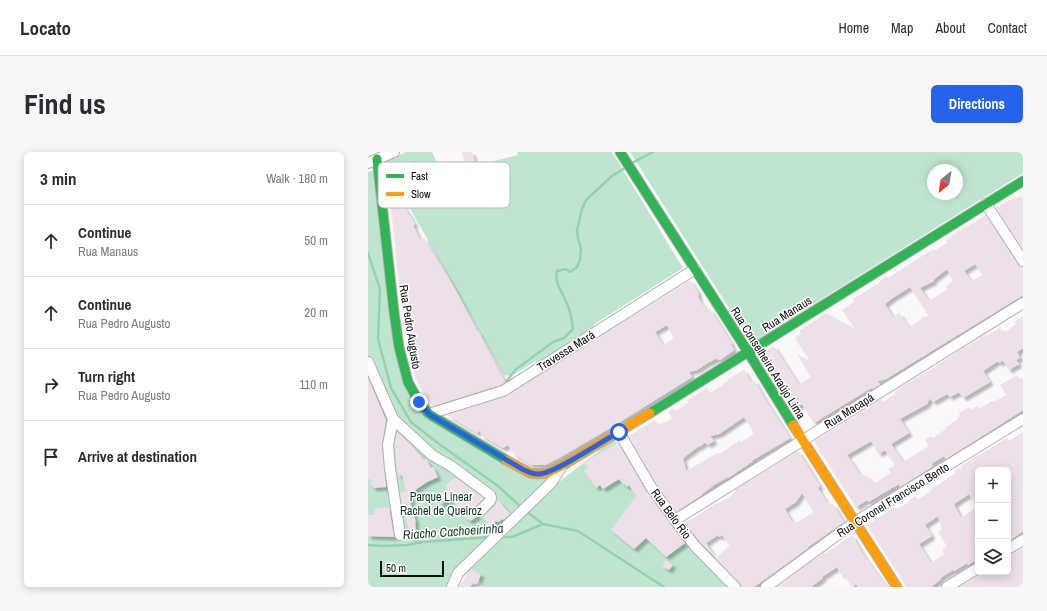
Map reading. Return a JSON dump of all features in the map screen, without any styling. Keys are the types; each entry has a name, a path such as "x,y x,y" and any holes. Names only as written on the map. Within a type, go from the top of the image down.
{"street":[{"path":"373,161 394,152"},
{"name":"Rua Conselheiro Araújo Lima","path":"620,152 696,269 802,440 897,587"},
{"name":"Rua Pedro Augusto","path":"373,161 378,197"},
{"name":"Rua Manaus","path":"562,465 619,432 1023,181"},
{"path":"986,204 1023,261"},
{"name":"Rua Pedro Augusto","path":"380,208 399,347 408,382 419,402 429,414 530,473 547,473 562,465"},
{"name":"Travessa Mará","path":"429,414 503,391 696,269"},
{"name":"Rua Macapá","path":"675,520 1023,303"},
{"path":"368,362 394,419 432,455 451,466 490,495 490,500 481,510"},
{"path":"394,419 388,445 400,535"},
{"name":"Rua Coronel Francisco Bento","path":"766,587 855,522 1023,419"},
{"name":"Rua Belo Rio","path":"619,432 651,487 694,546 735,587"},
{"path":"452,587 458,573 551,483 562,465"},
{"path":"1011,547 1023,540"},
{"path":"947,587 975,570"}],"green space":[{"path":"406,152 432,152 437,162 386,162"},
{"path":"517,152 612,152 683,268 593,325 593,329 535,365 536,361 511,376 504,375 410,208 510,208 510,162 490,162 518,155"},
{"path":"630,152 1023,152 1023,173 753,342 748,338"},
{"name":"Parque Linear Rachel de Queiroz","path":"378,169 378,208 384,208 408,378 437,414 528,468 559,482 614,439 650,499 676,528 693,533 708,546 717,560 735,580 745,587 483,587 478,575 468,572 456,587 368,587 368,172"}],"building":[{"path":"462,152 472,152 475,162 464,162"},
{"path":"1021,196 1023,199 1023,249 996,208 1015,197 1017,198"},
{"path":"391,208 405,208 415,224 413,225 420,240 424,238 456,291 505,382 500,385 433,406 416,379 407,344 414,333 406,336 404,323 407,322 403,314 406,312 401,301"},
{"path":"986,215 1018,265 1023,267 1023,295 886,379 878,381 880,385 866,391 814,423 802,404 793,409 760,355 774,346 799,385 811,377 797,354 811,362 795,338 801,334 799,331 826,313 855,329 842,310 855,301 853,299 879,283 887,276 888,278 933,249 934,251 947,243 946,240 952,237 951,236","holes":["975,264 983,275 971,281 964,271","947,269 953,281 946,286 948,289 929,301 920,288 934,281 933,280","910,287 929,316 921,318 922,319 909,327 899,313 893,318 885,304"]},
{"path":"690,280 698,292 699,299 707,311 710,309 732,344 734,350 720,360 717,358 697,370 689,372 692,377 615,425 545,465 532,465 515,455 508,445 503,448 482,436 480,431 477,433 447,415 506,396","holes":["667,325 674,338 663,345 655,332"]},
{"path":"1023,316 1023,348 1017,352 1020,358 1016,360 1019,364 1009,370 1003,361 999,363 998,361 983,371 990,382 963,398 959,392 950,397 947,394 933,402 930,398 927,404 900,419 909,433 891,444 903,462 929,446 925,440 932,436 933,438 946,429 945,428 958,419 957,418 960,416 959,413 969,407 971,410 977,406 979,409 992,401 993,402 1007,395 1000,385 1017,375 1023,384 1023,410 946,459 944,456 931,464 933,466 900,487 899,484 868,502 867,500 856,507 814,441 881,399 882,402 896,394 894,391 980,339 980,337 986,336 1000,328 1004,333 1016,324 1014,322","holes":["871,441 879,454 885,450 895,465 888,469 891,473 873,484 867,476 865,477 862,473 860,475 847,455"]},
{"path":"744,370 751,382 754,380 790,438 753,460 728,478 714,485 702,495 677,511 656,483 629,436 655,420 658,426 672,418 668,412 674,408 676,411 689,402 687,400 707,388 710,393 723,385 728,381 727,380","holes":["744,417 753,431 752,432 754,434 741,442 740,440 720,454 719,452 686,471 683,458 706,442 707,445 714,441 710,436 719,434"]},
{"path":"368,378 386,420 382,445 386,487 373,488 373,486 371,486 370,479 368,479"},
{"path":"397,432 424,460 426,459 431,468 433,467 438,477 415,490 416,494 410,495 412,500 410,501 416,523 417,536 410,537 403,510 400,493 406,490 402,475 398,476 395,445"},
{"path":"1023,432 1023,531 1011,540 1011,467 975,467 975,504 969,494 954,504 961,518 975,508 975,561 968,565 967,563 954,571 953,570 940,578 941,579 931,587 905,587 904,582 867,525 895,507 896,509 903,506 915,496 918,500 931,491 930,490 956,473 954,470 962,468 961,466 1007,438 1009,441","holes":["938,516 942,529 938,532 947,546 942,550 944,554 931,563 919,544 932,536 925,525"]},
{"path":"618,443 646,491 685,543 666,557 646,538 634,549 611,530 636,496 629,485 627,487 619,479 603,489 600,485 596,488 584,471 588,468 584,462"},
{"path":"798,451 820,486 818,488 827,503 828,502 830,505 833,504 844,522 754,587 742,587 740,582 716,558 700,542 685,522 690,519 691,520 716,503 717,504 733,495 732,494 736,489","holes":["802,493 814,512 796,523 795,521 792,522 785,509 796,502","718,535 719,537 722,535 730,545 716,558 706,543"]},
{"path":"454,478 484,498 475,508 475,512 478,516 470,521 452,499 440,504 436,494 448,490 445,486"},
{"path":"498,500 510,514 503,520 498,522 496,521 489,526 484,516 495,506"},
{"path":"389,507 394,537 368,536 368,515 374,515 374,509"},
{"path":"852,535 866,559 887,587 858,587 856,584 852,587 844,574 842,575 837,567 822,577 823,578 811,587 777,587 824,552 825,554"},
{"path":"1023,548 1023,587 959,587 978,575 1011,575 1011,555"},
{"path":"666,560 673,565 669,570 662,566"},
{"path":"471,569 481,574 477,584 473,583 470,587 459,587 467,574"}],"waterway":[{"path":"632,163 653,152"},
{"path":"507,381 515,370 553,342 564,338 573,329 572,319 558,284 556,275 557,271 566,269 570,272 577,267 580,260 581,248 577,230 582,209 586,200 612,176 625,168"},
{"path":"368,253 380,289 378,339 391,388 411,422 498,486 522,508"},
{"path":"526,511 543,524"},
{"name":"Riacho Cachoeirinha","path":"500,537 512,537 543,524 578,531 664,587"},
{"name":"Riacho Cachoeirinha","path":"368,545 407,545 423,542 491,537"}],"traffic: fast":[{"path":"620,152 793,425"},
{"path":"377,159 378,168"},
{"path":"650,413 1023,181"},
{"path":"382,208 399,347 408,382 419,402 429,414 506,460"}],"traffic: slow":[{"path":"506,460 530,473 547,473 650,413"},
{"path":"793,425 897,587"}],"route":[{"path":"419,402 429,414 530,473 547,473 619,432"}]}
